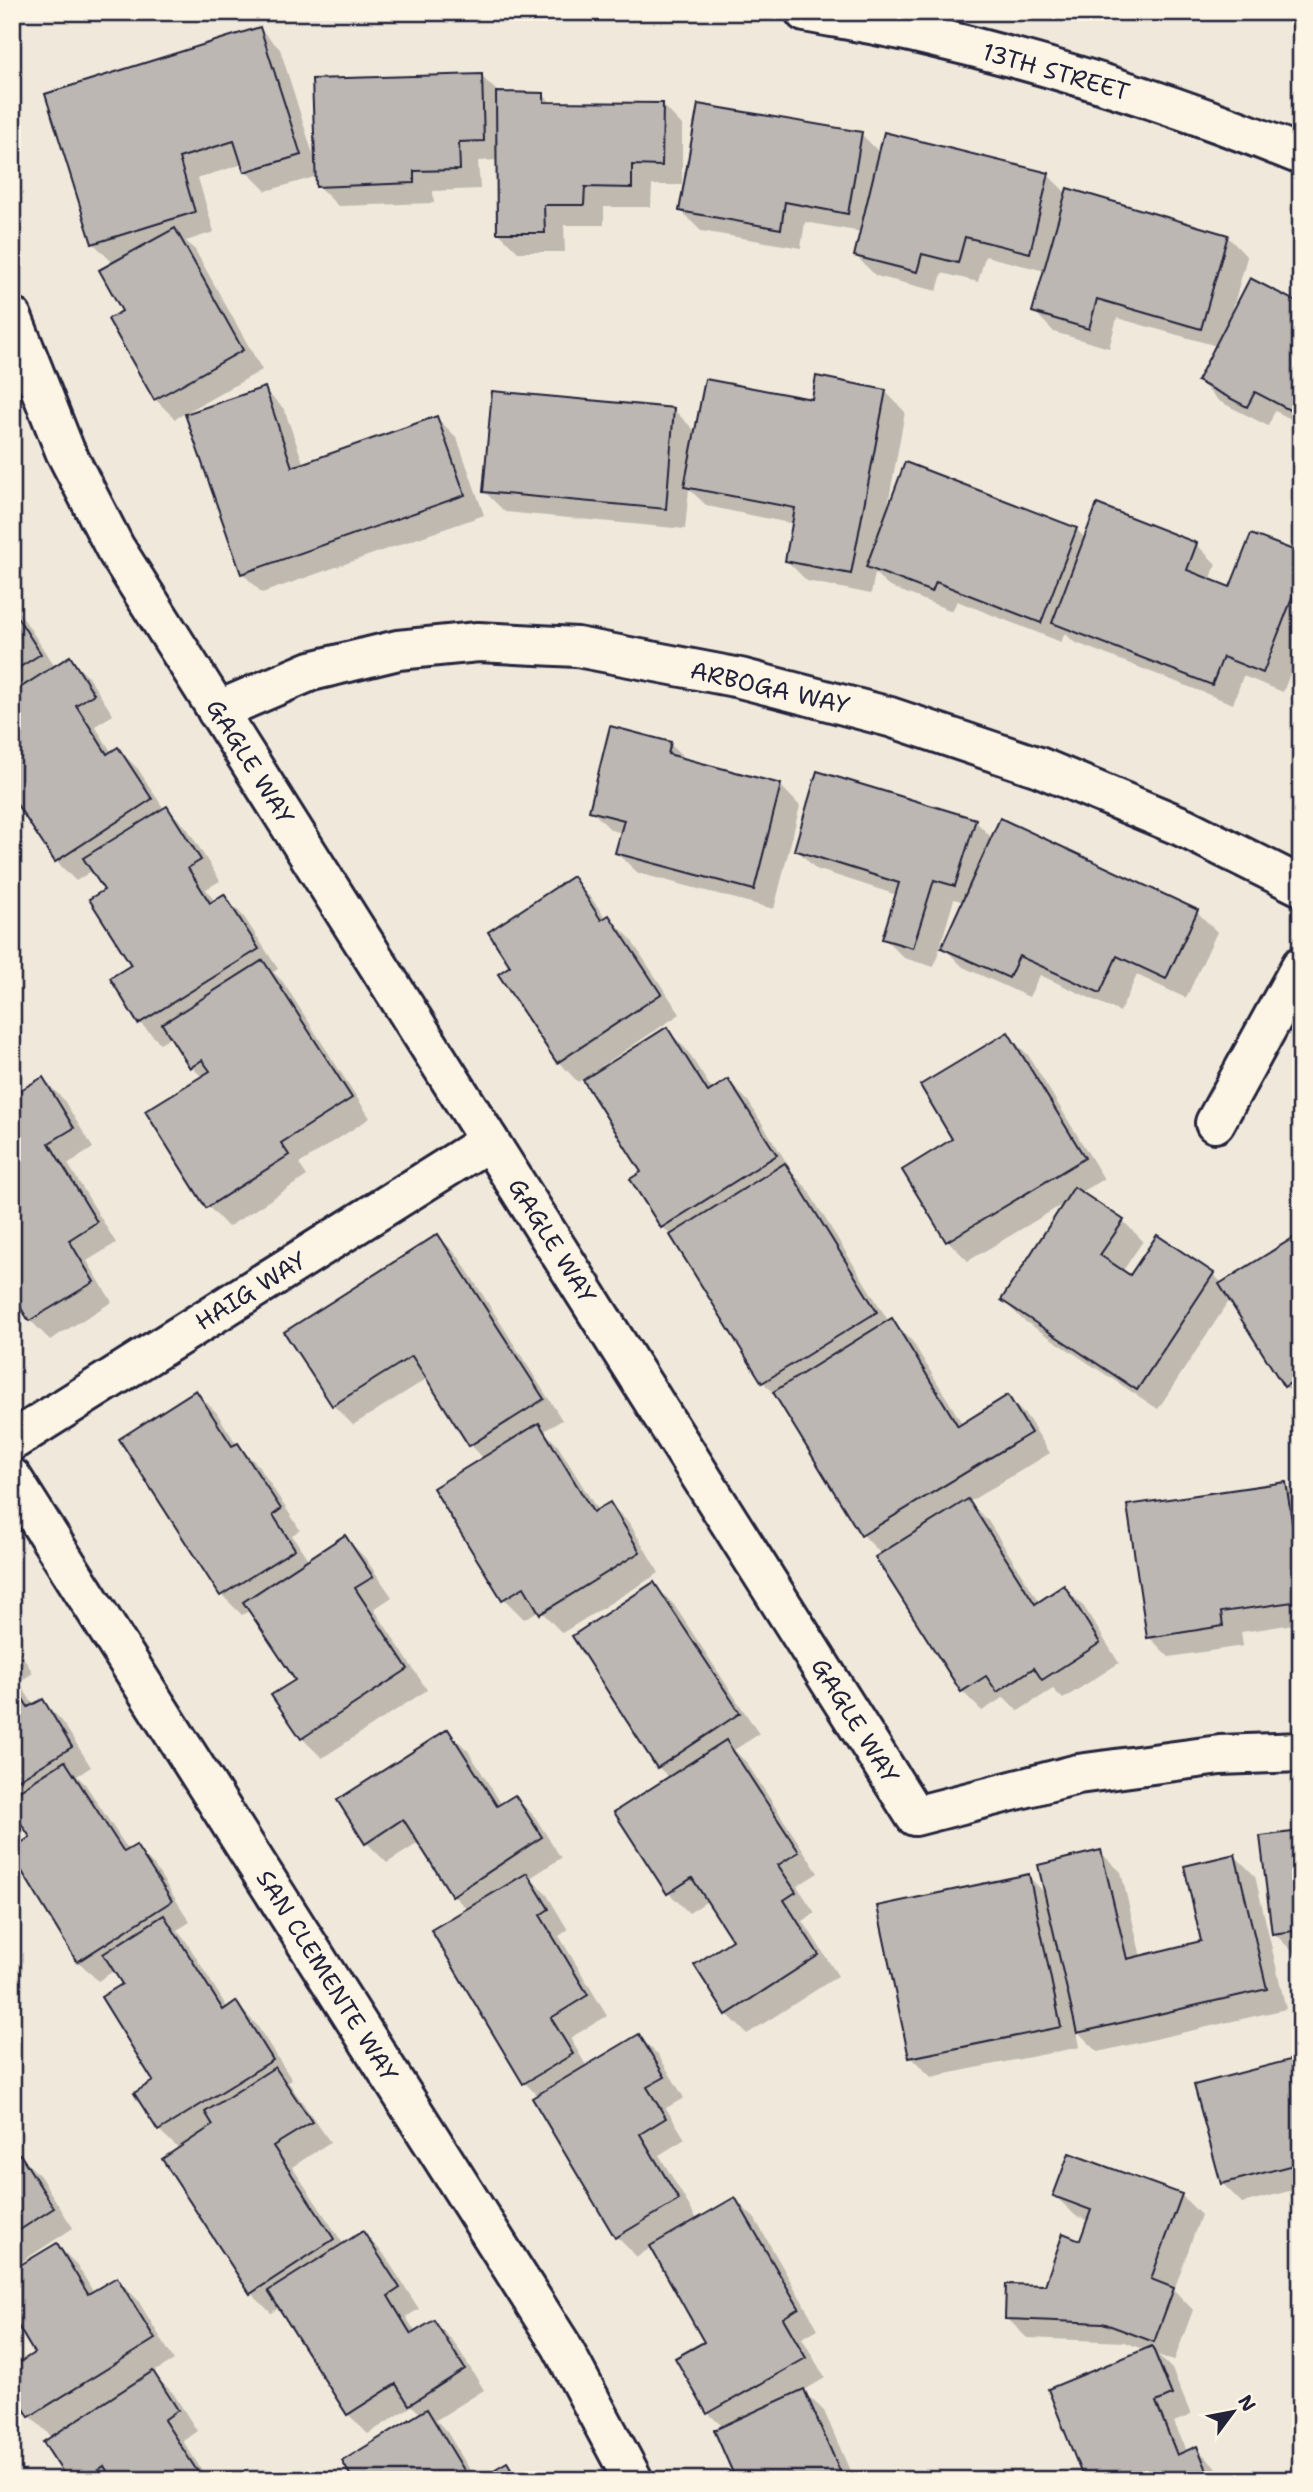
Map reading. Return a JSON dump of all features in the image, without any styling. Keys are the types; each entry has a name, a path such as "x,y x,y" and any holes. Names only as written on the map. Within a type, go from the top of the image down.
{"street":[{"name":"13TH STREET","path":"805,12 915,33 1078,76 1238,129 1301,155"},
{"name":"GAGLE WAY","path":"12,317 65,451 115,548 915,1816 1078,1774 1220,1755 1301,1752"},
{"name":"ARBOGA WAY","path":"218,711 311,671 398,650 478,642 577,647 740,678 890,717 1051,772 1183,827 1301,886"},
{"path":"1215,1124 1301,966"},
{"name":"HAIG WAY","path":"12,1441 489,1141"},
{"name":"SAN CLEMENTE WAY","path":"12,1478 561,2344 633,2480"}],"building":[{"path":"260,27 301,155 244,172 234,141 179,158 195,212 92,244 45,94"},
{"path":"482,74 484,141 459,142 460,170 414,171 414,183 316,187 312,79"},
{"path":"496,92 544,93 544,102 663,103 662,166 632,165 632,188 585,187 584,205 544,205 545,233 497,233"},
{"path":"698,104 862,132 848,214 785,202 781,229 679,211"},
{"path":"884,132 1049,173 1030,253 965,237 958,263 922,254 917,272 854,256"},
{"path":"1067,188 1228,235 1201,329 1097,299 1089,329 1032,312"},
{"path":"175,228 243,350 154,400 108,319 122,311 99,270"},
{"path":"1250,278 1301,304 1301,416 1255,392 1247,407 1197,381"},
{"path":"816,376 886,390 851,574 785,561 795,508 684,487 705,379 812,399"},
{"path":"265,387 292,467 437,416 465,495 241,574 185,414"},
{"path":"492,391 674,408 666,509 483,492"},
{"path":"905,462 1077,528 1041,623 936,582 932,592 866,567"},
{"path":"1097,504 1197,543 1187,570 1230,587 1251,534 1301,553 1301,575 1263,673 1223,657 1212,685 1052,623"},
{"path":"12,609 41,654 12,672"},
{"path":"70,656 94,694 76,705 107,754 118,747 152,799 55,862 12,797 12,693"},
{"path":"610,726 671,742 668,754 781,784 754,890 615,853 624,820 589,811"},
{"path":"817,771 976,819 955,886 934,880 913,948 882,939 899,883 794,850"},
{"path":"167,806 201,860 188,868 210,903 224,894 259,949 138,1024 110,978 131,965 89,899 104,890 83,858"},
{"path":"1000,818 1198,910 1166,979 1117,956 1100,993 1019,956 1009,978 941,948"},
{"path":"573,876 601,920 609,915 661,994 557,1063 498,974 510,966 488,932"},
{"path":"263,960 352,1098 281,1143 289,1155 206,1208 145,1111 210,1071 202,1060 190,1068 162,1024"},
{"path":"667,1027 708,1092 728,1079 777,1155 661,1228 630,1179 641,1172 583,1080"},
{"path":"1008,1032 1085,1158 946,1242 902,1170 952,1139 920,1085"},
{"path":"43,1077 74,1128 49,1143 97,1222 69,1240 94,1282 29,1321 12,1294 12,1249 17,1246 12,1239 12,1095"},
{"path":"785,1163 877,1312 762,1383 670,1235"},
{"path":"1074,1187 1124,1220 1100,1255 1130,1275 1157,1235 1214,1273 1137,1390 1001,1300"},
{"path":"1301,1233 1301,1376 1284,1387 1219,1284"},
{"path":"438,1234 544,1399 469,1446 412,1356 332,1406 284,1332"},
{"path":"892,1318 958,1426 1008,1395 1031,1433 861,1536 773,1392"},
{"path":"196,1390 232,1446 238,1443 281,1509 273,1515 295,1549 220,1596 119,1439"},
{"path":"539,1423 593,1512 610,1502 640,1552 540,1614 524,1587 502,1600 433,1488"},
{"path":"1286,1482 1301,1582 1301,1601 1221,1612 1223,1626 1147,1638 1127,1505"},
{"path":"968,1499 1035,1604 1064,1585 1100,1643 1042,1680 1034,1668 997,1692 986,1676 961,1692 875,1557"},
{"path":"345,1535 373,1577 355,1588 408,1669 301,1739 271,1695 295,1680 243,1602"},
{"path":"654,1582 740,1713 657,1768 572,1636"},
{"path":"12,1681 28,1707 43,1699 72,1747 13,1783"},
{"path":"448,1729 497,1806 515,1795 542,1837 452,1896 403,1819 365,1844 337,1800"},
{"path":"726,1740 799,1852 778,1865 796,1892 784,1900 819,1955 726,2015 694,1965 732,1940 692,1878 667,1894 614,1812"},
{"path":"65,1761 124,1852 136,1845 172,1901 77,1962 12,1855 12,1849 30,1837 12,1810 12,1795"},
{"path":"1301,1831 1301,1930 1272,1934 1260,1836"},
{"path":"1101,1850 1127,1959 1201,1941 1184,1866 1235,1854 1267,1989 1077,2033 1038,1865"},
{"path":"527,1873 549,1909 540,1915 588,1995 551,2018 573,2054 523,2084 431,1930"},
{"path":"1029,1874 1061,2027 909,2058 877,1906"},
{"path":"164,1915 223,2010 236,2001 273,2060 158,2131 134,2093 153,2081 101,1997 122,1984 103,1954"},
{"path":"639,2034 665,2077 647,2087 666,2118 640,2134 679,2200 615,2238 532,2098"},
{"path":"1301,2057 1301,2163 1221,2184 1194,2085"},
{"path":"275,2067 312,2122 273,2146 334,2239 250,2294 162,2159 213,2125 205,2112"},
{"path":"1069,2153 1182,2194 1151,2279 1174,2288 1154,2342 1103,2323 1005,2319 1006,2284 1045,2285 1063,2233 1080,2240 1091,2210 1053,2196"},
{"path":"20,2154 54,2208 12,2235 12,2158"},
{"path":"735,2197 799,2308 783,2318 806,2358 707,2414 675,2358 704,2342 650,2246"},
{"path":"363,2231 400,2288 388,2296 411,2334 434,2320 465,2369 409,2405 396,2384 347,2415 268,2291"},
{"path":"57,2243 88,2294 117,2277 155,2339 29,2417 12,2389 12,2367 34,2353 12,2316 12,2270"},
{"path":"1152,2346 1172,2395 1156,2402 1177,2455 1197,2446 1211,2480 1084,2480 1048,2389"},
{"path":"153,2371 178,2410 164,2420 203,2480 113,2480 104,2466 84,2480 68,2480 43,2442"},
{"path":"804,2389 844,2480 736,2480 714,2430"},
{"path":"427,2409 470,2480 353,2480 342,2461"},
{"path":"507,2462 518,2480 477,2480"}]}
